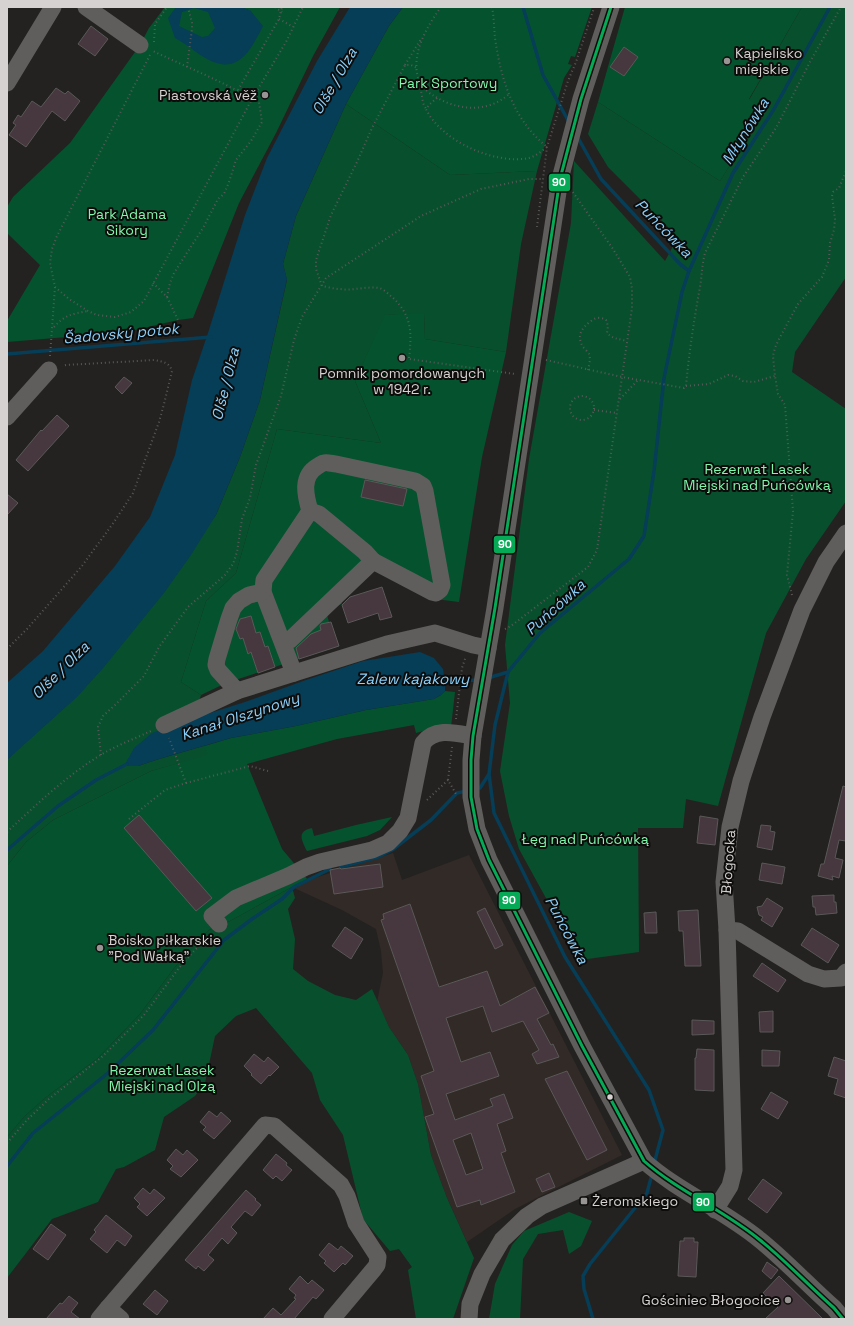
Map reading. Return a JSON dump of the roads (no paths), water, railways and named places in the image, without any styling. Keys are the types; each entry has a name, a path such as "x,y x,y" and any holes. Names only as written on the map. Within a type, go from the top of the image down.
{"street":[{"path":"7,83 53,7"},
{"path":"86,7 146,48"},
{"path":"611,7 581,99 560,179 490,640 473,736 470,776 471,798 477,829 489,860 582,1046 644,1161 673,1184 737,1223 760,1240 834,1308 843,1319"},
{"path":"7,417 50,364"},
{"path":"324,463 336,464 415,481 423,486 425,491 442,585 440,590 436,593 432,592 373,561 365,552 319,514 310,511 306,498 305,485 307,477 314,468 324,463"},
{"path":"294,672 263,592 264,580 310,511"},
{"name":"Błogocka","path":"715,1210 730,1186 734,1170 727,930 724,882 730,827 741,781 762,717 802,610 826,562 846,533"},
{"path":"283,643 290,640 373,561"},
{"path":"237,691 218,670 216,665 217,659 233,608 239,601 249,595 263,592"},
{"path":"165,729 237,691 387,644 435,633 473,645 490,640"},
{"path":"219,924 212,916 236,898 306,867 320,862 372,850 388,843 400,831 408,818 423,743 427,737 442,732 473,736"},
{"path":"727,930 738,931 808,974 824,979 841,978 846,972"},
{"path":"121,1319 103,1314 265,1125 274,1126 341,1185 347,1196 356,1223 378,1257 378,1261 374,1269 332,1319"},
{"path":"469,1319 470,1304 486,1267 502,1240 527,1216 542,1206 644,1161"}],"water":[{"path":"176,7 241,7 250,10 263,26 249,51 243,57 236,62 219,64 205,58 175,38 168,18","holes":["194,8 208,12 215,28 208,36 202,37 179,26 182,12"]},
{"name":"Olše / Olza","path":"350,7 403,7 389,26 346,104 296,216 283,264 287,279 260,400 240,457 216,515 191,555 164,593 104,667 77,697 7,760 7,683 43,651 115,566 150,517 175,455 192,380 245,215 267,158 317,61"},
{"name":"Zalew kajakowy","path":"420,652 434,658 443,669 445,691 434,699 366,710 296,726 231,738 138,766 124,766 134,748 152,733 363,661"}],"waterway":[{"name":"Puńcówka","path":"523,7 543,75 569,122"},
{"name":"Młynówka","path":"689,271 733,173 774,109 830,7"},
{"name":"Puńcówka","path":"577,136 601,179 680,264 689,271 682,292 664,378 654,471 644,536 629,559 540,633 508,672 495,725 489,774 494,813 565,957 649,1090 663,1130 654,1164"},
{"name":"Šadovský potok","path":"7,354 211,337"},
{"name":"Kanał Olszynowy","path":"488,678 508,672"},
{"name":"Kanał Olszynowy","path":"442,682 477,680"},
{"name":"Kanał Olszynowy","path":"7,850 58,806 96,780 127,764"},
{"path":"475,789 480,788 489,774"},
{"path":"341,867 378,857 392,850 431,820 457,793 467,791"},
{"path":"7,1166 33,1133 108,1073 153,1030 224,940 282,899 294,887 330,869"},
{"name":"Puńcówka","path":"593,1319 584,1289 583,1276 590,1264 647,1193 652,1174"}],"place":[{"name":"Kąpielisko miejskie","path":"727,61"},
{"name":"Piastovská věž","path":"265,95"},
{"name":"Pomnik pomordowanych w 1942 r.","path":"402,358"},
{"name":"Boisko piłkarskie \"Pod Wałką\"","path":"100,948"},
{"name":"Żeromskiego","path":"584,1201"},
{"name":"Gościniec Błogocice","path":"788,1300"}],"park label":[{"name":"Park Sportowy","path":"448,83"},
{"name":"Park Adama Sikory","path":"127,222"},
{"name":"Rezerwat Lasek Miejski nad Puńcówką","path":"757,478"},
{"name":"Łęg nad Puńcówką","path":"585,839"},
{"name":"Rezerwat Lasek Miejski nad Olzą","path":"162,1078"}]}
